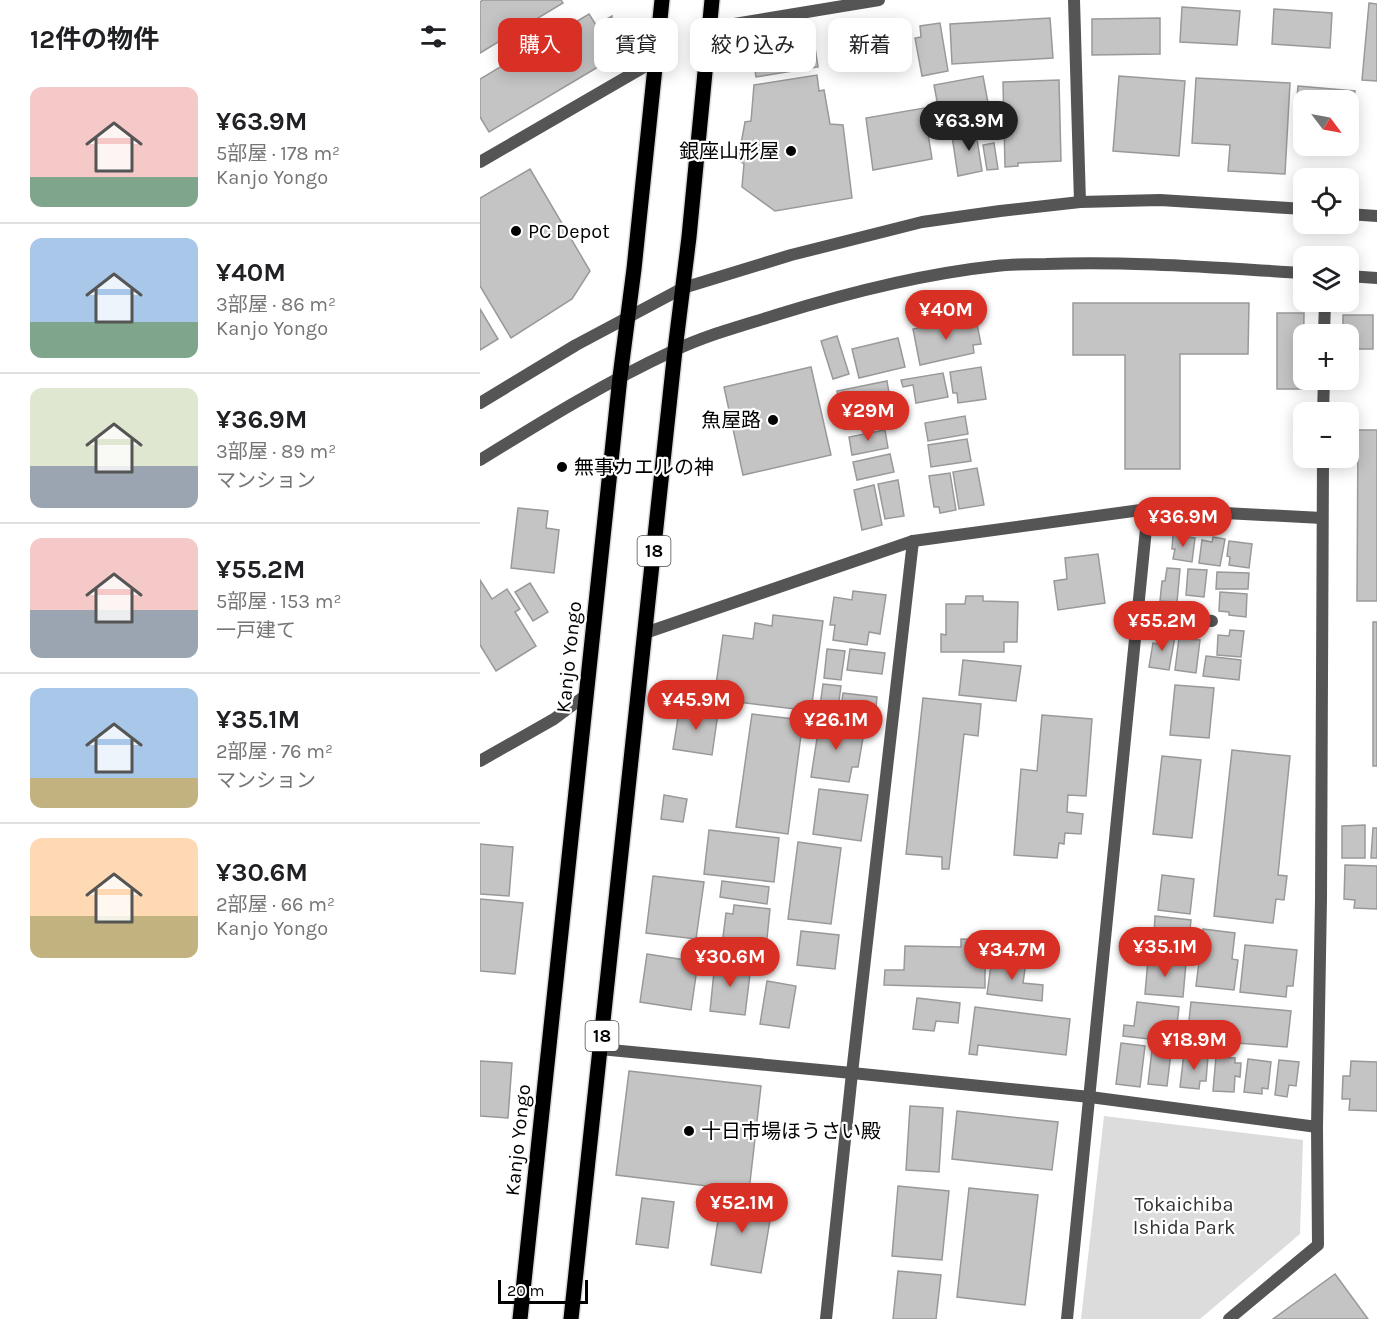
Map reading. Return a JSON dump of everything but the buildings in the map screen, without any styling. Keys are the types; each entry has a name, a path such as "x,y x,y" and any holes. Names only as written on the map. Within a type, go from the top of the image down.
{"main road":[{"name":"Kanjo Yongo","path":"660,18 662,0"},
{"name":"18","path":"711,18 712,0"},
{"name":"Kanjo Yongo","path":"520,1319 655,72"},
{"name":"18","path":"571,1319 705,72"}],"street":[{"path":"770,18 879,0"},
{"path":"1074,0 1080,202"},
{"path":"480,162 635,72"},
{"path":"480,403 576,345 683,288 791,255 921,222 1000,210 1080,202 1160,200 1293,208"},
{"path":"1359,215 1377,216"},
{"path":"480,460 569,405 675,350 722,331 802,307 919,277 998,266 1077,263 1154,264 1293,272"},
{"path":"1359,277 1377,278"},
{"path":"1229,1319 1318,1245 1323,468"},
{"path":"645,633 913,542 1148,509 1322,518"},
{"path":"1067,1319 1148,509"},
{"path":"826,1319 913,542"},
{"path":"1138,614 1212,621"},
{"path":"480,762 554,718 586,695"},
{"path":"600,1049 1090,1097 1317,1127"}],"green space":[{"name":"Tokaichiba Ishida Park","path":"1104,1116 1303,1140 1300,1234 1200,1319 1081,1319"}],"place":[{"name":"銀座山形屋","path":"791,151"},
{"name":"PC Depot","path":"516,231"},
{"name":"魚屋路","path":"773,420"},
{"name":"無事カエルの神","path":"562,467"},
{"name":"十日市場ほうさい殿","path":"689,1131"}]}
